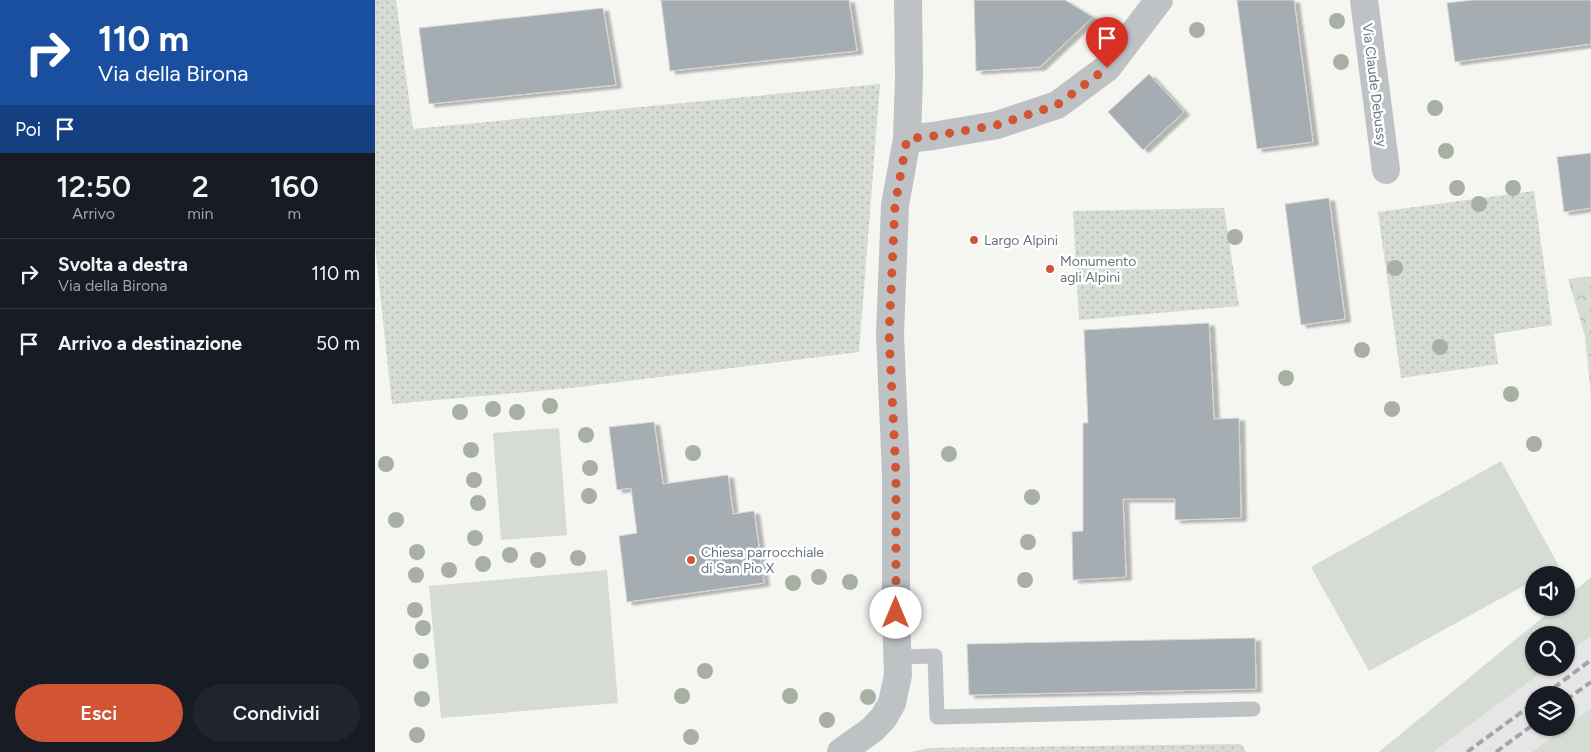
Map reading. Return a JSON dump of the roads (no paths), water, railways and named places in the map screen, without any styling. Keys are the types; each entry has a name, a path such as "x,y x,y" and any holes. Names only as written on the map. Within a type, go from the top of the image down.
{"street":[{"path":"841,752 873,729 884,717 892,703 898,675 896,475 889,334 895,205 907,139 909,76 908,0"},
{"path":"907,139 997,125 1057,105 1107,68 1159,0"},
{"name":"Via Claude Debussy","path":"1364,0 1386,170"}],"lane":[{"path":"898,657 935,656 937,718 1253,709"}],"railway":[{"path":"1556,686 1591,660"},
{"path":"1575,694 1591,682"},
{"path":"1467,752 1525,710"},
{"path":"1496,752 1525,731"}],"place":[{"name":"Largo Alpini","path":"974,240"},
{"name":"Monumento agli Alpini","path":"1050,269"},
{"name":"Chiesa parrocchiale di San Pio X","path":"691,560"}]}
